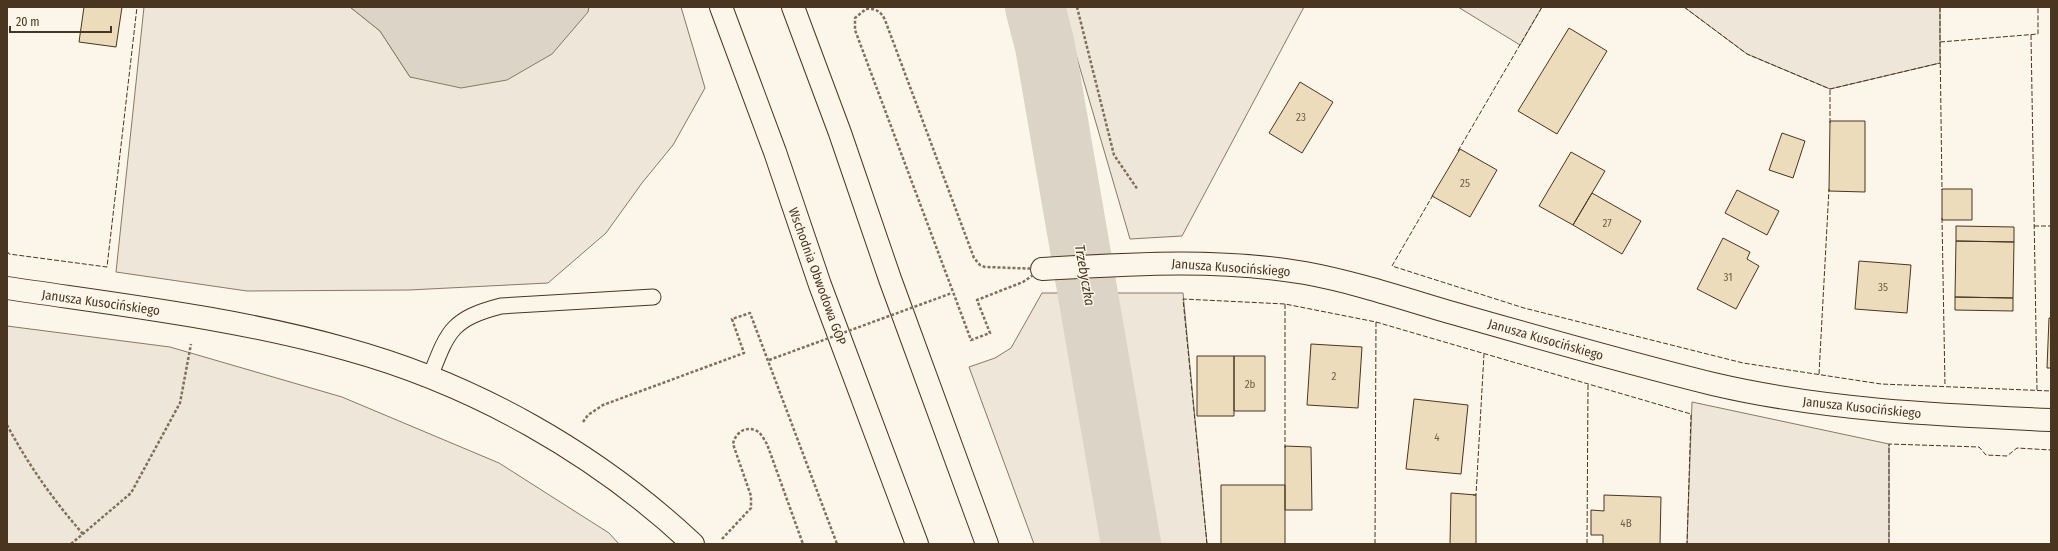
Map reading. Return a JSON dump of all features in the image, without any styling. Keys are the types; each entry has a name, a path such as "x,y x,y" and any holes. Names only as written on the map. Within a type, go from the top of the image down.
{"main road":[{"name":"Wschodnia Obwodowa GOP","path":"721,7 775,152 820,285 917,544"},
{"path":"793,7 840,133 890,279 987,544"},
{"name":"Janusza Kusocińskiego","path":"1042,269 1166,262 1260,267 1306,273 1600,354 1714,384 1780,398 1839,407 1895,413 2051,420"},
{"name":"Janusza Kusocińskiego","path":"7,288 195,316 312,340 382,360 430,377 486,402 574,452 631,492 693,544"}],"lane":[{"path":"430,377 443,343 452,330 464,319 480,311 501,306 653,297"}],"path":[{"path":"1077,7 1114,155 1138,190"},
{"path":"1015,286 977,300 990,333 972,340 952,293 855,30 855,18 864,10 876,9 882,14 885,20 971,254 980,265 992,268 1042,269"},
{"path":"769,360 952,293"},
{"path":"582,424 588,415 604,406 744,353 732,319 750,313 769,360 837,544"},
{"path":"71,544 131,493 180,403 191,345"},
{"path":"7,425 24,456 45,488 83,534"},
{"path":"722,540 751,508 751,496 734,452 735,437 743,430 755,430 762,436 767,444 803,544"}],"shaded area":[{"path":"144,7 350,7 380,31 410,77 587,12 589,7 681,7 705,88 673,145 642,183 606,233 548,283 409,290 247,291 116,272"},
{"path":"350,7 589,7 588,12 552,54 507,80 461,88 410,77 380,31"},
{"path":"1062,7 1304,7 1182,236 1130,239"},
{"path":"1458,7 1542,7 1520,45"},
{"path":"1684,7 1940,7 1940,63 1830,89 1747,54"},
{"path":"1042,293 1183,293 1207,544 1034,544 969,367 995,358 1011,348"},
{"path":"7,326 170,347 342,397 499,463 609,533 619,544 7,544"},
{"path":"1692,402 1889,444 1889,544 1687,544"}],"building":[{"path":"84,7 122,7 116,47 79,42"},
{"path":"1569,28 1607,51 1557,134 1518,111"},
{"path":"1300,82 1333,102 1302,153 1269,133"},
{"path":"1830,121 1865,121 1865,192 1829,191"},
{"path":"1782,133 1805,141 1793,178 1769,170"},
{"path":"1460,149 1497,170 1470,217 1432,196"},
{"path":"1571,152 1605,171 1573,225 1539,206"},
{"path":"1942,189 1972,189 1972,220 1942,220"},
{"path":"1737,190 1779,211 1767,235 1725,213"},
{"path":"1592,193 1641,221 1622,254 1573,225"},
{"path":"1956,226 2014,227 2014,242 1956,241"},
{"path":"1723,238 1750,252 1747,259 1759,266 1736,309 1697,289"},
{"path":"1956,241 2014,242 2013,298 1955,297"},
{"path":"1859,261 1911,265 1907,313 1855,309"},
{"path":"1955,297 2013,298 2013,311 1955,310"},
{"path":"2049,318 2051,318 2051,368 2047,368"},
{"path":"1311,344 1362,347 1358,408 1307,405"},
{"path":"1197,356 1234,356 1234,416 1197,416"},
{"path":"1234,356 1265,356 1265,411 1234,411"},
{"path":"1414,399 1468,405 1461,474 1406,469"},
{"path":"1285,446 1311,447 1312,510 1285,510"},
{"path":"1221,485 1285,485 1285,544 1221,544"},
{"path":"1451,493 1476,495 1476,544 1450,544"},
{"path":"1604,495 1661,497 1660,544 1603,544 1603,535 1591,535 1591,510 1604,511"}],"waterway":[{"name":"Trzebyczka","path":"1035,7 1045,46 1131,544"}],"fence":[{"path":"7,251 9,254 107,267 137,7"},
{"path":"1458,151 1542,7"},
{"path":"1684,7 1747,54 1830,89 1940,63"},
{"path":"1940,7 1940,42 2038,34 2038,7"},
{"path":"2031,35 2037,390"},
{"path":"1940,42 1942,190"},
{"path":"1830,89 1830,123"},
{"path":"1819,374 1829,189"},
{"path":"1433,195 1392,266 1524,308 1743,363 1881,384 2051,391"},
{"path":"1942,218 1945,386"},
{"path":"2034,226 2051,226"},
{"path":"1207,544 1183,299 1285,304 1376,322 1691,414 1687,544"},
{"path":"1285,304 1285,448"},
{"path":"1375,544 1376,322"},
{"path":"1473,495 1476,495 1484,354"},
{"path":"1587,544 1588,385"},
{"path":"1889,544 1889,444 1979,447 1986,455 2007,456 2017,448 2051,450"}]}
